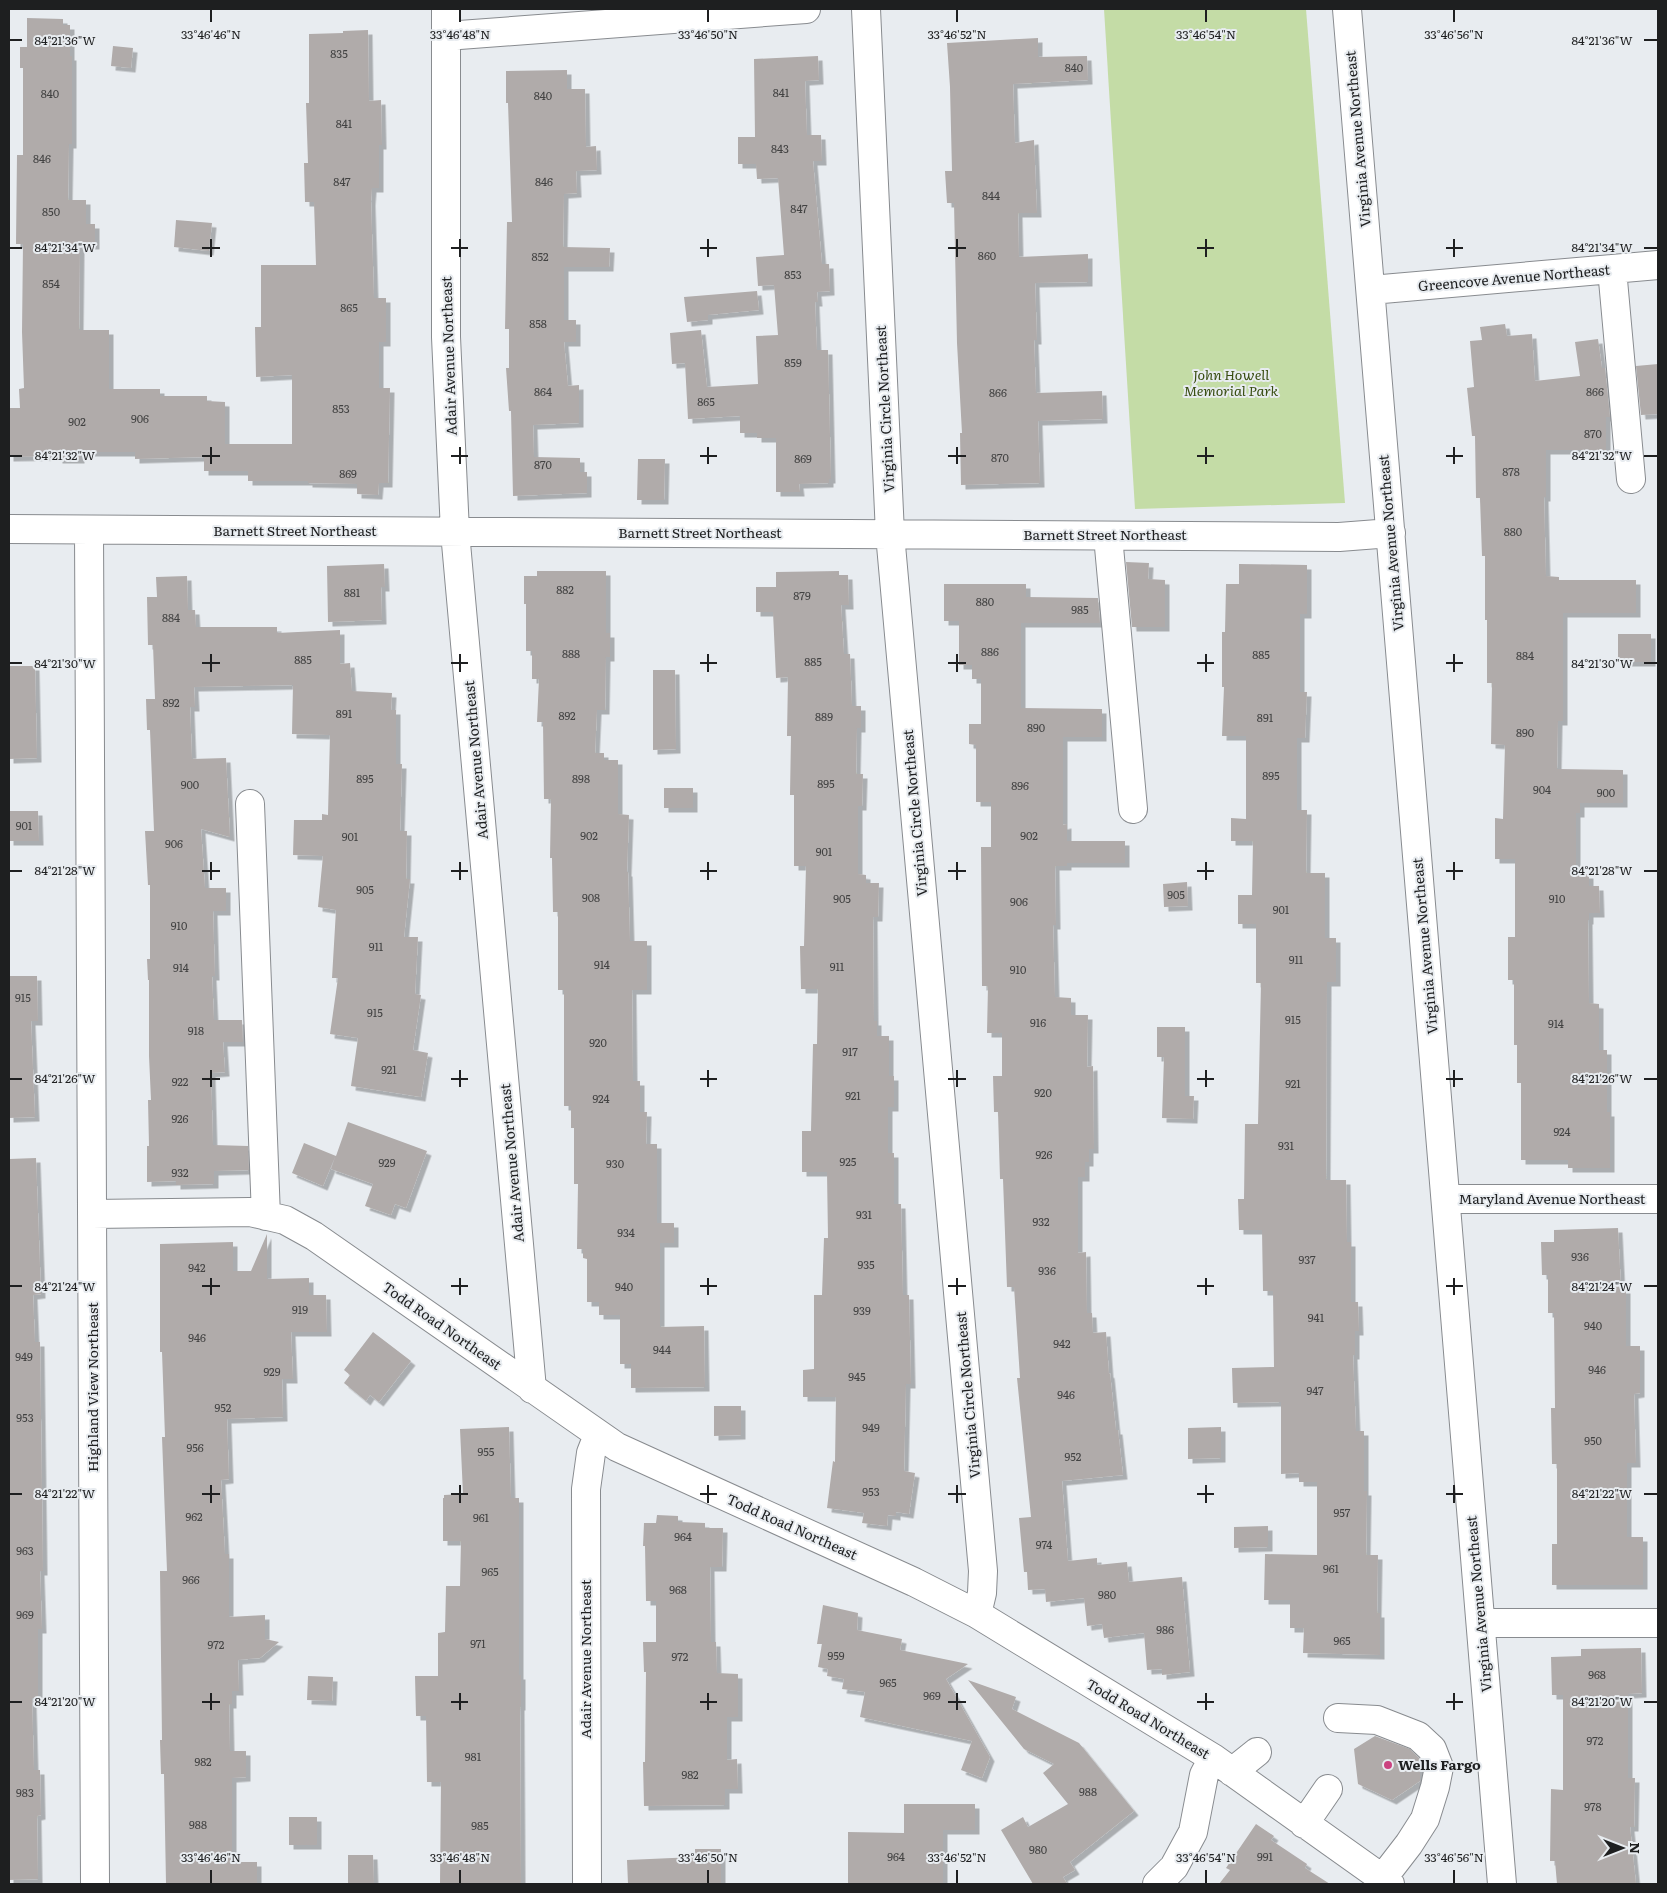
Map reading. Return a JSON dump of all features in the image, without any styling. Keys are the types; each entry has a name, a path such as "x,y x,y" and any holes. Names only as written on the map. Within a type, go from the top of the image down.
{"street":[{"name":"Adair Avenue Northeast","path":"446,9 446,337 455,532 532,1389"},
{"path":"446,36 806,9"},
{"name":"Virginia Circle Northeast","path":"866,9 890,534 983,1571 982,1593 977,1614"},
{"name":"Virginia Avenue Northeast","path":"1347,9 1502,1884"},
{"name":"Greencove Avenue Northeast","path":"1371,290 1658,265"},
{"path":"1612,269 1631,480"},
{"name":"Barnett Street Northeast","path":"9,530 1339,537 1391,533"},
{"name":"Highland View Northeast","path":"89,530 95,1884"},
{"path":"1108,536 1133,809"},
{"path":"250,804 266,1216"},
{"name":"Maryland Avenue Northeast","path":"1446,1199 1658,1199"},
{"name":"Todd Road Northeast","path":"92,1214 250,1212 284,1220 314,1236 617,1447 914,1582 977,1614 1223,1765 1386,1882"},
{"name":"Adair Avenue Northeast","path":"587,1884 586,1490 591,1453 598,1435"},
{"path":"1481,1623 1658,1623"},
{"path":"1338,1718 1377,1720 1418,1736 1432,1749 1439,1767 1436,1787 1425,1819 1386,1882"},
{"path":"1157,1884 1174,1867 1193,1832 1204,1776 1223,1765 1257,1752"},
{"path":"1304,1824 1328,1789"}],"green space":[{"name":"John Howell Memorial Park","path":"1104,9 1306,9 1345,503 1135,509"}],"building":[{"path":"27,18 63,19 63,25 70,25 72,144 69,144 68,200 86,200 86,224 95,224 95,245 80,245 79,330 109,330 109,389 160,389 160,396 207,396 207,401 225,402 225,444 292,444 292,375 256,377 255,327 261,327 261,265 316,265 314,202 305,202 304,163 308,163 306,103 309,103 309,34 368,30 369,101 381,100 382,145 379,145 379,188 372,188 371,201 374,298 386,298 386,342 379,342 379,388 390,388 388,483 379,483 378,495 357,494 357,484 308,483 308,481 248,481 248,471 204,471 204,457 135,459 135,452 80,452 80,459 58,459 58,456 9,457 9,408 20,408 19,389 24,388 22,332 23,244 16,244 17,155 23,155 23,68 20,68 20,47 27,47"},
{"path":"1038,38 1038,57 1087,56 1088,80 1013,84 1015,143 1034,140 1037,213 1018,213 1019,257 1088,254 1088,282 1035,283 1037,340 1034,340 1036,393 1102,391 1103,419 1038,421 1040,483 961,485 960,433 962,433 957,343 954,203 947,203 945,171 952,171 947,43"},
{"path":"113,46 133,48 131,68 111,66"},
{"path":"818,56 819,80 805,81 807,135 821,135 822,161 813,161 822,264 829,264 830,291 817,292 818,302 815,302 817,350 828,350 831,479 829,479 829,483 799,484 800,492 776,492 776,438 757,438 757,433 740,433 740,416 688,419 685,363 672,364 670,333 701,330 707,387 758,384 756,336 778,335 774,285 758,286 756,257 784,255 778,178 757,179 756,164 738,164 738,137 755,137 754,59"},
{"path":"567,70 567,89 585,89 586,147 596,146 597,170 576,171 577,193 564,194 563,247 610,248 609,267 564,267 564,320 576,320 576,342 564,342 568,386 579,385 579,423 533,425 534,457 580,458 580,472 587,472 587,493 513,496 511,411 509,411 506,368 509,368 509,329 505,329 507,222 512,222 506,71"},
{"path":"176,220 212,223 209,251 174,247"},
{"path":"757,291 759,310 708,315 708,320 687,322 684,297"},
{"path":"1505,324 1507,336 1532,334 1535,381 1580,376 1575,342 1598,339 1602,368 1605,368 1610,417 1606,417 1606,450 1546,450 1546,497 1544,497 1546,576 1559,577 1559,580 1636,580 1636,613 1563,613 1563,721 1558,721 1557,769 1623,770 1623,803 1580,803 1580,813 1576,813 1576,874 1589,874 1589,886 1599,886 1600,913 1589,913 1588,920 1589,1003 1599,1004 1599,1050 1607,1050 1607,1112 1610,1112 1610,1168 1568,1168 1568,1160 1521,1160 1521,1083 1517,1083 1517,1045 1514,1045 1514,980 1508,980 1508,937 1515,937 1515,859 1495,859 1495,818 1503,819 1505,745 1491,744 1492,683 1487,683 1485,556 1482,556 1480,498 1476,498 1475,436 1472,436 1467,388 1474,387 1470,341 1482,340 1480,327"},
{"path":"1658,364 1658,414 1641,415 1636,366"},
{"path":"638,459 665,459 664,500 637,500"},
{"path":"1126,562 1149,563 1148,579 1165,580 1165,627 1132,627"},
{"path":"384,564 385,587 381,587 382,620 328,622 327,566"},
{"path":"1239,564 1307,565 1307,614 1300,614 1300,692 1307,692 1305,738 1297,738 1297,810 1307,810 1306,873 1325,873 1325,938 1336,938 1336,982 1327,982 1326,1180 1346,1180 1347,1242 1351,1242 1351,1302 1358,1302 1359,1331 1355,1331 1355,1355 1353,1355 1356,1431 1364,1431 1364,1491 1367,1491 1366,1555 1378,1555 1377,1613 1380,1613 1380,1655 1303,1653 1304,1628 1290,1628 1290,1600 1264,1600 1265,1554 1317,1555 1317,1482 1299,1482 1299,1473 1281,1474 1281,1402 1233,1403 1232,1368 1274,1367 1273,1291 1263,1291 1262,1230 1239,1230 1238,1199 1244,1199 1245,1124 1258,1124 1261,983 1256,983 1256,924 1238,924 1238,895 1252,895 1253,841 1231,841 1231,818 1246,819 1246,736 1222,736 1224,687 1222,687 1222,632 1225,632 1226,584 1239,584"},
{"path":"537,571 606,571 606,633 610,633 610,657 606,657 605,710 597,710 595,753 604,753 604,760 618,760 618,814 629,815 627,872 630,941 647,941 647,990 632,990 633,1081 640,1081 640,1112 647,1112 646,1144 657,1144 657,1223 674,1223 674,1243 660,1243 660,1327 704,1326 705,1387 631,1388 631,1364 620,1364 620,1315 599,1315 599,1302 587,1302 587,1259 583,1258 583,1249 577,1249 578,1184 574,1184 574,1128 571,1128 571,1106 564,1106 564,990 558,990 558,912 553,912 552,858 550,858 551,799 544,799 543,722 537,722 539,679 532,679 532,651 526,651 524,576 537,576"},
{"path":"839,571 839,575 848,575 849,605 841,605 844,654 850,654 852,706 861,706 861,728 857,728 856,774 863,774 862,806 858,806 858,874 866,875 866,883 879,883 878,917 873,917 874,1021 877,1021 877,1036 889,1036 889,1076 894,1076 894,1107 888,1107 888,1153 894,1153 894,1204 901,1204 903,1295 909,1295 911,1384 906,1384 904,1471 915,1473 909,1514 896,1512 896,1516 888,1515 887,1526 862,1523 864,1513 827,1508 833,1461 835,1462 836,1397 803,1397 803,1370 814,1369 814,1295 822,1295 824,1238 828,1238 827,1172 802,1172 802,1131 811,1131 813,1044 817,1044 818,989 801,989 800,946 804,946 806,866 794,866 794,795 790,795 791,736 787,736 788,677 776,678 773,612 756,612 756,587 776,587 776,572"},
{"path":"187,576 188,610 195,610 196,627 277,627 277,633 340,630 340,664 350,663 352,691 392,693 391,710 396,710 396,764 402,764 400,831 407,831 406,879 410,879 404,937 418,937 415,994 421,995 413,1050 428,1053 421,1097 351,1086 358,1038 330,1034 338,978 332,978 336,910 318,907 323,856 293,855 294,820 322,820 322,814 328,815 330,735 292,734 293,685 194,687 195,707 190,707 192,759 226,758 230,837 201,829 205,888 226,888 226,911 213,911 215,976 212,976 214,1020 242,1020 243,1042 223,1042 225,1072 211,1073 213,1145 248,1146 249,1170 214,1171 214,1184 176,1185 176,1181 147,1182 147,1146 149,1146 148,1100 151,1100 147,959 150,959 150,885 148,885 145,831 154,831 150,730 147,730 146,699 155,699 153,645 148,645 147,597 157,597 156,577"},
{"path":"944,584 1026,584 1026,597 1098,598 1100,623 1021,623 1021,708 1102,709 1102,737 1063,737 1063,825 1067,824 1067,841 1125,841 1125,863 1067,863 1067,866 1055,866 1056,925 1053,925 1055,997 1071,998 1071,1015 1088,1015 1087,1067 1093,1066 1094,1149 1089,1149 1089,1162 1085,1162 1085,1177 1078,1177 1078,1253 1086,1252 1087,1313 1092,1313 1093,1333 1106,1332 1109,1374 1123,1475 1062,1481 1068,1561 1097,1558 1097,1565 1127,1562 1129,1582 1182,1577 1190,1672 1162,1675 1162,1669 1147,1670 1144,1633 1104,1638 1102,1624 1087,1626 1084,1598 1046,1602 1045,1589 1028,1590 1027,1572 1024,1572 1019,1518 1031,1517 1017,1378 1020,1378 1014,1287 1007,1287 1003,1179 1000,1179 998,1112 994,1112 993,1076 1002,1076 1002,1033 987,1033 988,986 982,986 981,847 991,847 991,802 976,802 976,745 969,744 969,724 981,724 981,679 972,679 972,665 959,665 959,621 944,621"},
{"path":"1618,634 1651,634 1651,662 1618,662"},
{"path":"9,666 35,666 37,758 9,759"},
{"path":"653,670 675,670 676,749 653,750"},
{"path":"664,788 693,788 693,808 664,808"},
{"path":"9,811 38,811 39,841 9,841"},
{"path":"1187,882 1188,906 1164,907 1163,884"},
{"path":"9,976 37,976 38,1021 31,1021 35,1117 9,1118"},
{"path":"1157,1027 1185,1027 1185,1096 1194,1096 1193,1119 1162,1118 1164,1057 1157,1057"},
{"path":"348,1122 427,1151 406,1208 395,1204 391,1215 365,1206 373,1184 331,1169 335,1157 323,1186 292,1173 304,1143 336,1156"},
{"path":"36,1158 41,1294 33,1295 35,1342 40,1342 43,1571 40,1571 42,1629 38,1629 38,1698 32,1698 34,1770 40,1770 41,1815 37,1816 38,1879 9,1880 9,1159"},
{"path":"1618,1228 1621,1289 1626,1289 1626,1346 1640,1346 1640,1393 1634,1394 1636,1463 1627,1463 1627,1537 1643,1537 1643,1585 1552,1585 1552,1544 1557,1544 1557,1464 1552,1464 1551,1408 1555,1408 1554,1313 1548,1313 1548,1275 1542,1275 1541,1242 1554,1242 1554,1230"},
{"path":"267,1234 267,1279 309,1278 309,1295 326,1295 327,1332 291,1332 293,1379 282,1379 283,1417 227,1419 229,1479 221,1480 225,1554 229,1554 229,1617 265,1615 265,1639 279,1642 260,1658 238,1660 239,1691 232,1691 232,1704 229,1704 230,1751 246,1751 246,1777 232,1778 232,1862 257,1862 257,1884 166,1884 164,1774 161,1774 160,1740 162,1740 160,1571 167,1571 162,1437 165,1437 162,1352 160,1352 160,1244 233,1242 233,1271 251,1271"},
{"path":"373,1332 411,1361 379,1402 370,1395 366,1401 344,1383 350,1375 344,1370"},
{"path":"714,1406 741,1406 741,1435 714,1436"},
{"path":"509,1427 511,1498 519,1498 521,1884 440,1884 441,1782 427,1782 426,1716 416,1716 415,1676 438,1676 438,1633 445,1632 446,1586 460,1586 461,1541 443,1541 443,1498 444,1495 463,1494 460,1429"},
{"path":"1221,1427 1221,1458 1188,1459 1188,1428"},
{"path":"657,1515 678,1516 678,1522 705,1523 705,1528 723,1528 722,1567 710,1567 711,1642 716,1642 717,1673 738,1674 738,1717 727,1717 727,1760 737,1759 738,1789 725,1789 725,1805 644,1806 643,1762 645,1762 646,1672 644,1672 643,1642 656,1642 656,1601 646,1601 645,1546 643,1546 644,1523 656,1523"},
{"path":"1268,1526 1268,1547 1234,1548 1234,1527"},
{"path":"823,1605 858,1613 857,1630 902,1639 900,1650 968,1664 946,1679 990,1757 982,1778 961,1770 972,1741 860,1717 865,1692 842,1689 844,1679 827,1676 828,1669 818,1667 822,1644 817,1644"},
{"path":"1641,1648 1642,1693 1628,1694 1628,1778 1635,1778 1634,1827 1630,1827 1636,1884 1557,1884 1555,1861 1550,1861 1551,1789 1563,1790 1563,1695 1552,1695 1551,1657 1581,1656 1581,1649"},
{"path":"308,1676 333,1677 332,1701 307,1700"},
{"path":"968,1680 1016,1697 1012,1709 1079,1743 1134,1811 1070,1862 1075,1870 1063,1877 1067,1884 1033,1884 1001,1830 1023,1817 1028,1827 1068,1804 1043,1773 1054,1764 1024,1749"},
{"name":"Wells Fargo","path":"1375,1736 1410,1749 1419,1758 1420,1781 1392,1800 1358,1784 1354,1749"},
{"path":"904,1804 975,1804 975,1830 943,1830 943,1884 848,1884 848,1832 904,1833"},
{"path":"289,1817 317,1817 317,1845 289,1845"},
{"path":"1256,1824 1274,1836 1271,1840 1307,1864 1305,1868 1330,1884 1219,1884 1230,1870 1226,1868"},
{"path":"695,1849 721,1849 721,1884 628,1884 627,1860 695,1857"},
{"path":"348,1855 373,1855 374,1884 348,1884"}],"place":[{"name":"Wells Fargo","path":"1388,1765"}]}
